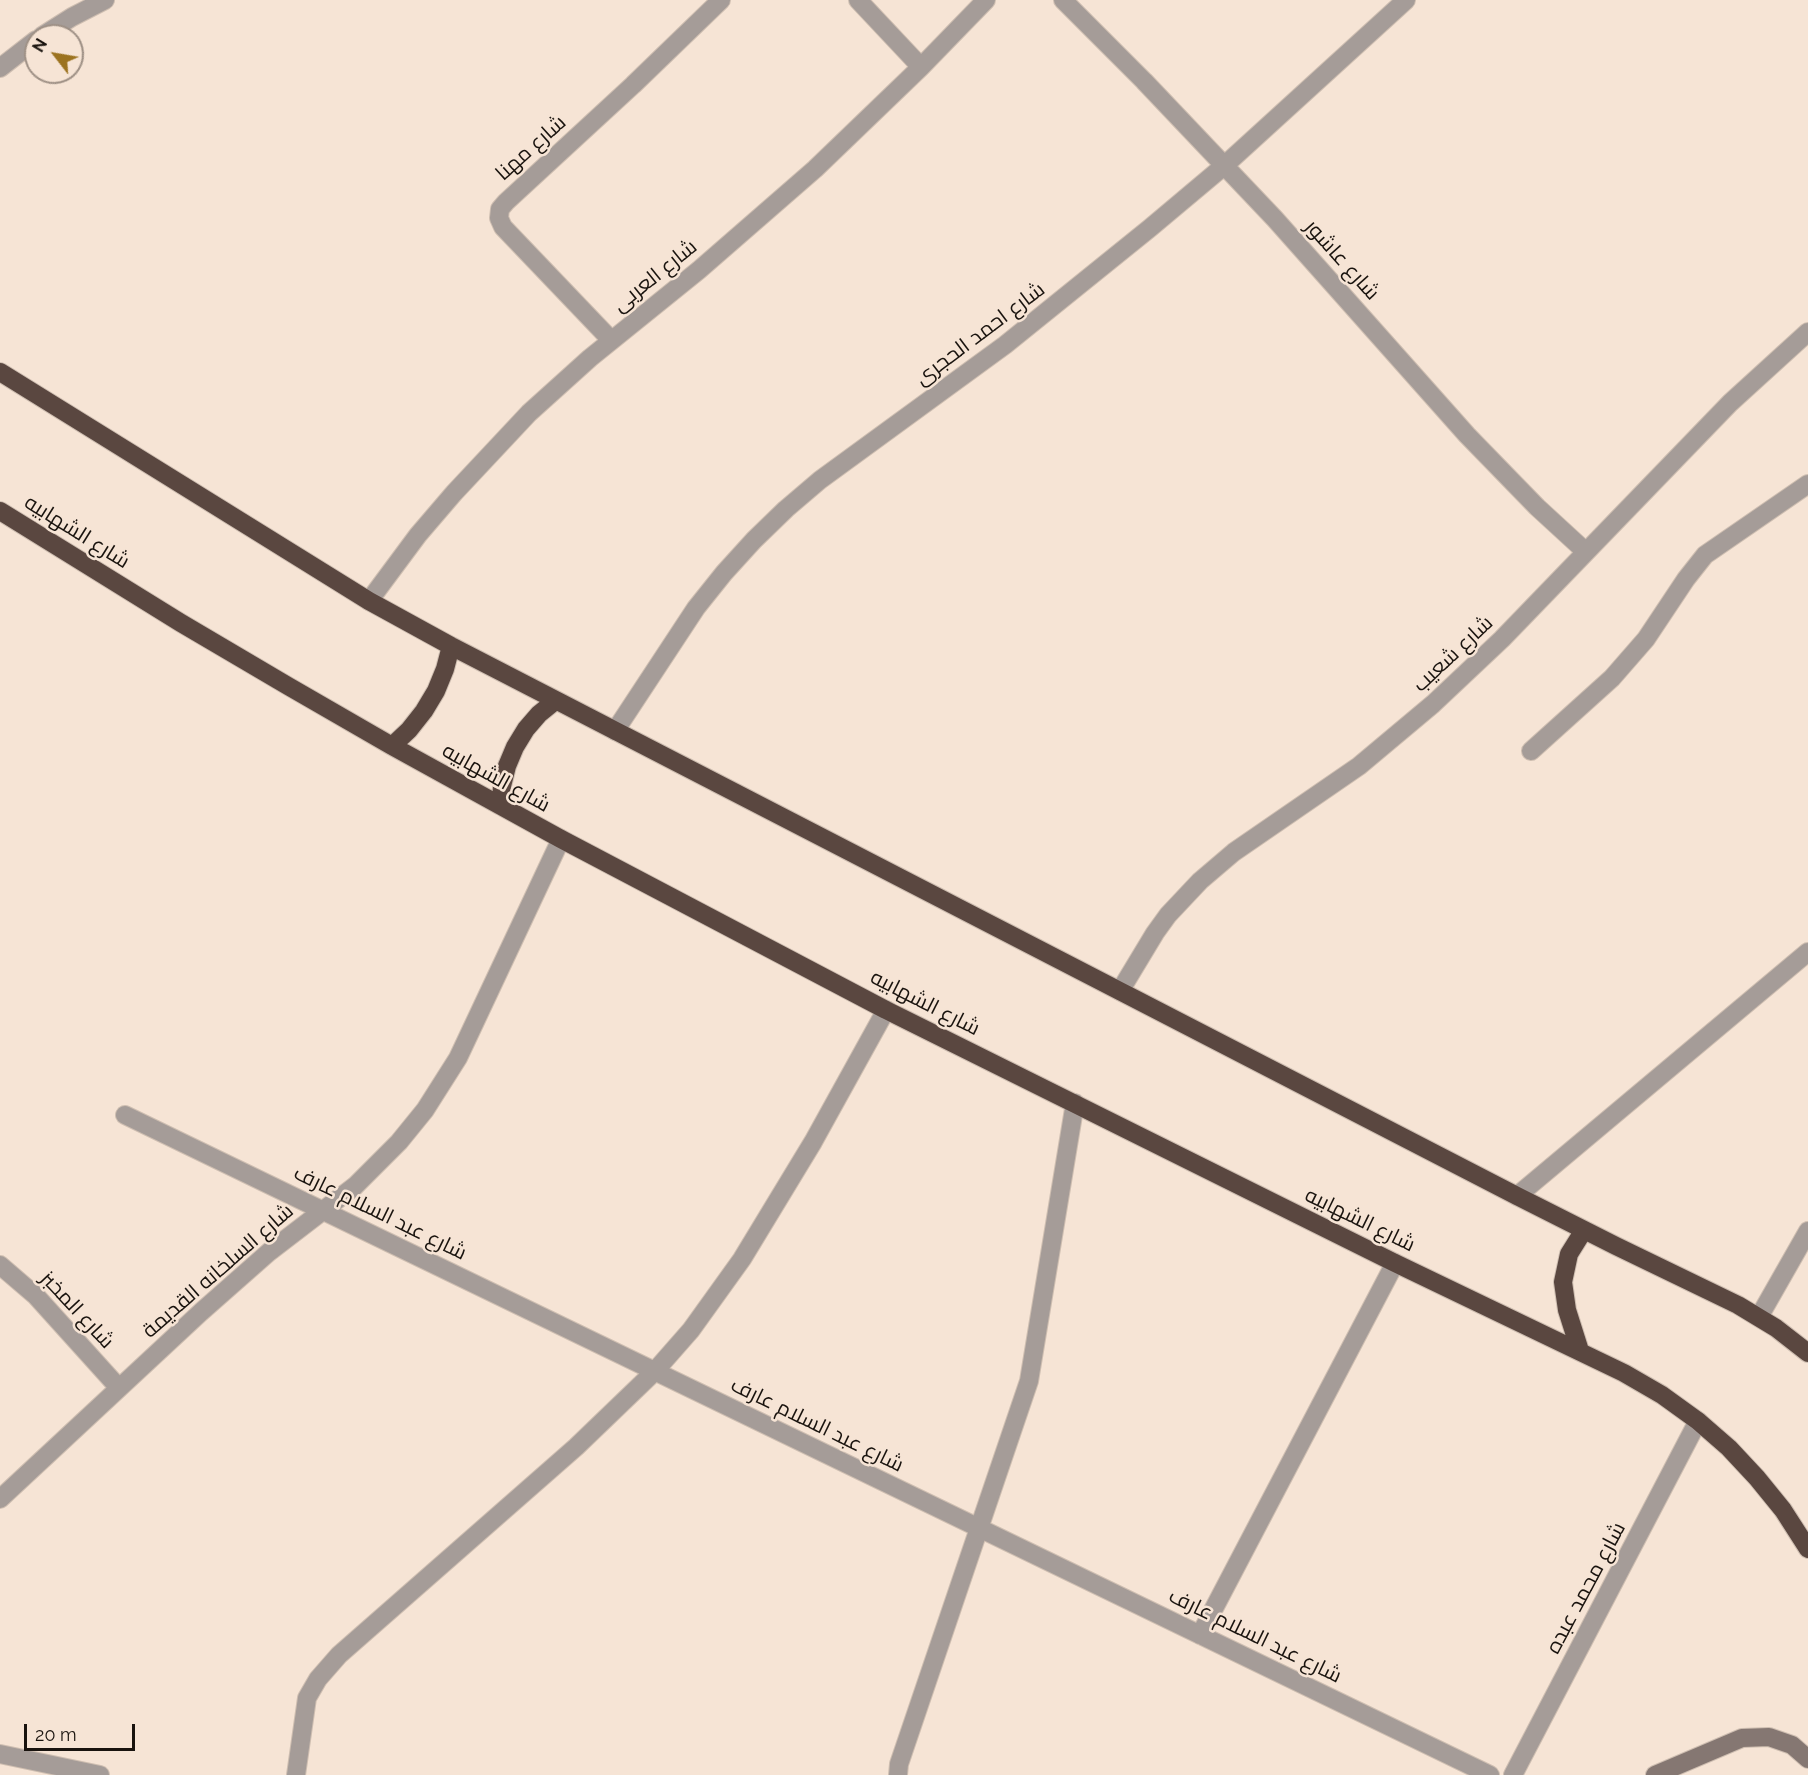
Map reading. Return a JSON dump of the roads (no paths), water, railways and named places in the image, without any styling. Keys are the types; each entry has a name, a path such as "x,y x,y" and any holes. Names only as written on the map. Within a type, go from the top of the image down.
{"highway":[{"path":"0,372 369,601 451,646 1517,1196 1717,1294 1759,1317 1808,1353"},
{"name":"شارع الشهابيه","path":"0,511 181,623 392,746 561,839 886,1010 1395,1263 1624,1373 1662,1395 1698,1421 1729,1448 1783,1510 1808,1550"},
{"path":"392,746 409,730 436,691 451,646"},
{"path":"501,806 502,786 515,747 539,714 555,701"},
{"path":"1580,1351 1567,1310 1563,1282 1569,1254 1584,1230"}],"street":[{"path":"61,24 105,0"},
{"name":"شارع مهنا","path":"611,340 503,227 499,218 500,209 721,0"},
{"path":"858,0 921,67"},
{"name":"شارع العربى","path":"369,601 418,535 491,453 549,395 611,340 699,270 822,162 921,67 986,0"},
{"name":"شارع عاشور","path":"1063,0 1225,165 1318,266 1467,435 1529,499 1586,552"},
{"name":"شارع احمد الحجرى","path":"615,731 696,608 754,540 786,509 820,480 959,379 1069,294 1225,165 1406,0"},
{"path":"0,68 24,49"},
{"name":"شارع شعيب","path":"1120,991 1142,951 1168,915 1200,881 1234,852 1359,766 1408,726 1487,654 1730,403 1808,332"},
{"path":"1531,751 1612,678 1646,639 1705,555 1808,484"},
{"name":"شارع السلخانه القديمة","path":"0,1498 235,1282 355,1186 386,1157 442,1085 467,1040 561,839"},
{"path":"1517,1196 1808,952"},
{"path":"296,1775 307,1698 318,1679 339,1655 576,1447 655,1371 691,1330 742,1259 813,1142 886,1010"},
{"path":"898,1775 899,1764 1029,1381 1075,1103"},
{"name":"شارع عبد السلام عارف","path":"125,1115 1490,1775"},
{"path":"1759,1317 1808,1231"},
{"path":"1200,1635 1395,1263"},
{"name":"شارع المخبز","path":"0,1265 36,1296 119,1388"},
{"name":"شارع محمد عبده","path":"1513,1775 1698,1421"},
{"path":"1654,1775 1742,1738 1769,1737 1792,1745 1808,1759"},
{"path":"0,1755 100,1775"}]}
